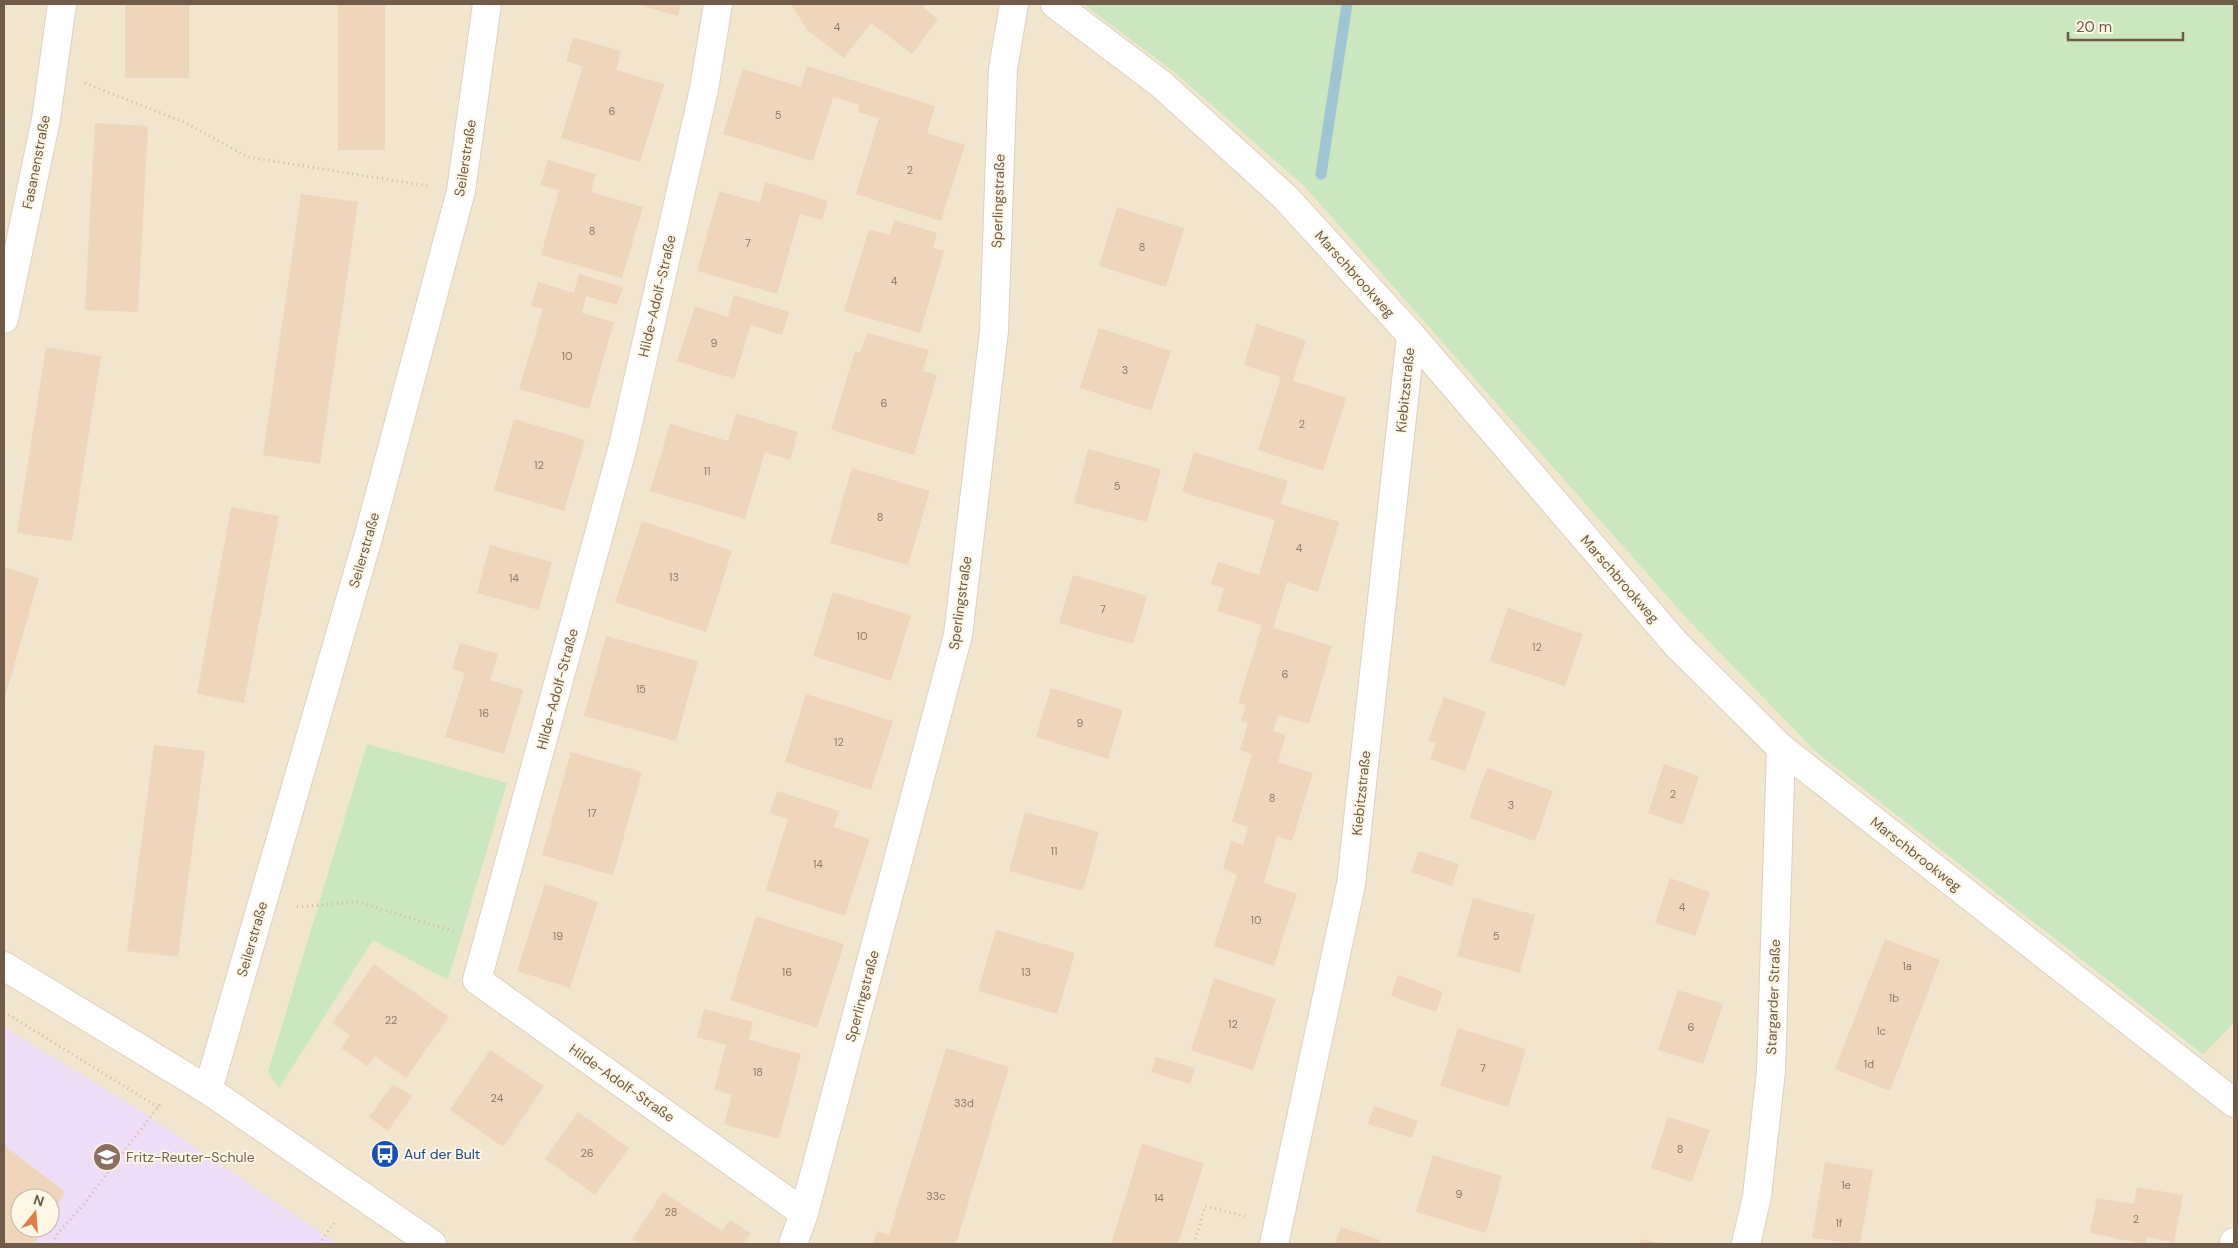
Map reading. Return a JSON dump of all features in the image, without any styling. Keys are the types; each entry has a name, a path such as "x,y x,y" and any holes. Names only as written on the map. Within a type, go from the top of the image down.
{"street":[{"name":"Fasanenstraße","path":"4,319 46,119 62,4"},
{"name":"Seilerstraße","path":"208,1090 368,538 461,191 487,4"},
{"name":"Hilde-Adolf-Straße","path":"718,4 704,89 623,446 477,980 804,1213"},
{"name":"Sperlingstraße","path":"794,1244 804,1213 958,635 994,331 1003,69 1014,4"},
{"name":"Marschbrookweg","path":"1055,4 1161,84 1285,197 1411,335 1676,644 1781,748 2234,1103"},
{"name":"Kiebitzstraße","path":"1276,1234 1350,884 1411,335"},
{"name":"Stargarder Straße","path":"1746,1244 1757,1196 1771,1071 1781,748"},
{"path":"4,966 208,1090 432,1244"}],"path":[{"path":"52,70 186,123 248,157 461,191"},
{"path":"260,909 357,902 488,942"},
{"path":"4,1012 158,1107"},
{"path":"54,1244 55,1237 83,1205 164,1100"},
{"path":"1194,1244 1205,1206 1276,1234"}],"shaded area":[{"path":"4,4 1083,4 1174,72 1305,187 1689,621 1816,752 2202,1055 2234,1023 2234,1244 338,1244 150,1117 4,1027"},
{"name":"Fritz-Reuter-Schule","path":"4,1027 150,1117 338,1244 4,1244"}],"green space":[{"path":"1083,4 2234,4 2234,1023 2203,1055 1816,752 1689,621 1305,187 1174,72"},
{"path":"367,744 507,783 448,980 373,940 279,1088 268,1072"}],"building":[{"path":"125,4 189,4 189,78 125,78"},
{"path":"338,4 385,4 385,150 338,150"},
{"path":"636,4 681,4 678,16"},
{"path":"791,4 925,4 923,7 938,19 912,54 871,23 844,58 808,31"},
{"path":"573,37 621,51 616,70 664,84 640,162 561,138 583,66 566,61"},
{"path":"807,66 935,106 927,133 965,145 941,221 856,194 879,118 858,112 860,105 833,97 813,161 723,134 743,69 801,87"},
{"path":"95,123 148,126 138,312 85,310"},
{"path":"548,160 596,174 591,192 643,207 622,278 541,255 559,190 540,185"},
{"path":"765,182 828,201 822,220 800,214 777,294 697,271 719,191 760,203"},
{"path":"301,194 358,202 320,464 263,455"},
{"path":"1117,207 1184,228 1166,287 1099,266"},
{"path":"894,220 937,233 933,248 944,251 920,333 844,311 869,229 890,235"},
{"path":"579,274 623,287 617,305 586,296 582,313 614,322 589,409 519,389 543,309 531,306 538,282 574,293"},
{"path":"734,295 789,312 782,335 751,325 734,379 677,361 695,306 728,317"},
{"path":"1256,324 1306,340 1293,381 1346,398 1323,471 1258,450 1281,377 1244,365"},
{"path":"1099,328 1171,351 1151,411 1080,388"},
{"path":"867,333 929,350 923,371 937,375 914,455 831,430 855,351 860,353"},
{"path":"46,347 101,356 72,541 17,533"},
{"path":"736,413 798,432 790,460 765,452 745,519 650,491 670,424 728,441"},
{"path":"514,419 585,440 564,511 494,490"},
{"path":"1088,449 1161,469 1147,522 1074,503"},
{"path":"1194,452 1288,481 1281,504 1339,522 1318,592 1287,582 1273,628 1332,646 1309,724 1278,715 1273,731 1286,735 1278,762 1313,773 1292,841 1277,836 1264,883 1297,894 1274,966 1214,946 1237,875 1223,868 1231,841 1243,845 1248,827 1232,822 1252,754 1240,750 1248,723 1241,721 1246,705 1238,703 1262,625 1217,611 1224,588 1211,584 1218,562 1259,575 1275,520 1182,492"},
{"path":"852,468 930,491 908,565 830,543"},
{"path":"231,507 279,516 244,703 197,694"},
{"path":"642,521 732,551 706,632 615,602"},
{"path":"490,545 552,562 539,610 477,593"},
{"path":"4,567 39,578 4,701"},
{"path":"1073,575 1147,596 1133,644 1059,623"},
{"path":"833,592 911,615 891,681 813,656"},
{"path":"1508,608 1583,634 1565,686 1490,661"},
{"path":"606,636 698,661 676,741 584,716"},
{"path":"460,643 498,654 490,680 523,690 504,754 445,737 465,673 452,669"},
{"path":"1051,688 1123,710 1108,759 1036,737"},
{"path":"806,694 893,721 871,790 785,762"},
{"path":"1444,697 1486,712 1465,771 1430,759 1436,743 1428,741"},
{"path":"154,745 205,751 178,957 127,951"},
{"path":"571,752 642,772 613,875 542,855"},
{"path":"1664,764 1699,776 1683,825 1648,813"},
{"path":"1487,768 1553,791 1535,841 1469,818"},
{"path":"777,791 839,811 834,827 870,839 845,916 766,890 788,819 770,813"},
{"path":"1025,812 1099,832 1083,891 1009,871"},
{"path":"1419,851 1459,864 1452,886 1411,872"},
{"path":"1670,878 1710,892 1695,936 1655,923"},
{"path":"545,884 598,902 570,988 517,971"},
{"path":"1473,898 1535,915 1520,973 1457,956"},
{"path":"756,916 844,944 817,1028 730,1000"},
{"path":"996,930 1075,953 1057,1014 978,991"},
{"path":"1885,939 1940,960 1890,1091 1835,1069"},
{"path":"374,964 449,1017 406,1078 375,1056 367,1066 341,1048 350,1035 332,1023"},
{"path":"1398,975 1443,992 1436,1012 1391,996"},
{"path":"1214,978 1276,999 1253,1070 1191,1050"},
{"path":"1678,990 1723,1004 1703,1064 1658,1050"},
{"path":"704,1009 753,1022 749,1040 801,1054 779,1139 724,1124 732,1095 714,1090 726,1045 697,1037"},
{"path":"1458,1028 1526,1049 1508,1107 1440,1086"},
{"path":"946,1048 1009,1067 956,1244 873,1244 877,1231 889,1235"},
{"path":"490,1050 544,1086 503,1147 450,1110"},
{"path":"1156,1057 1195,1068 1190,1084 1151,1072"},
{"path":"393,1084 412,1096 388,1131 369,1117"},
{"path":"1374,1106 1418,1121 1412,1138 1368,1124"},
{"path":"578,1112 629,1148 595,1195 545,1159"},
{"path":"1668,1117 1710,1130 1692,1182 1651,1168"},
{"path":"1142,1144 1204,1163 1178,1244 1111,1244"},
{"path":"4,1145 60,1188 10,1188 10,1238 37,1238 34,1244 4,1244"},
{"path":"1433,1155 1502,1176 1486,1233 1416,1212"},
{"path":"1825,1162 1873,1170 1860,1244 1812,1238"},
{"path":"2137,1187 2183,1195 2174,1242 2147,1237 2145,1244 2090,1233 2097,1198 2134,1204"},
{"path":"60,1188 65,1192 60,1200"},
{"path":"663,1192 722,1231 730,1220 751,1233 743,1244 640,1244 632,1239"},
{"path":"1341,1227 1380,1240 1379,1244 1335,1243"},
{"path":"1641,1239 1660,1243 1660,1244 1640,1244"}],"waterway":[{"path":"1321,174 1347,4"}],"place":[{"name":"Auf der Bult","path":"385,1154"},
{"name":"Fritz-Reuter-Schule","path":"107,1157"}]}
